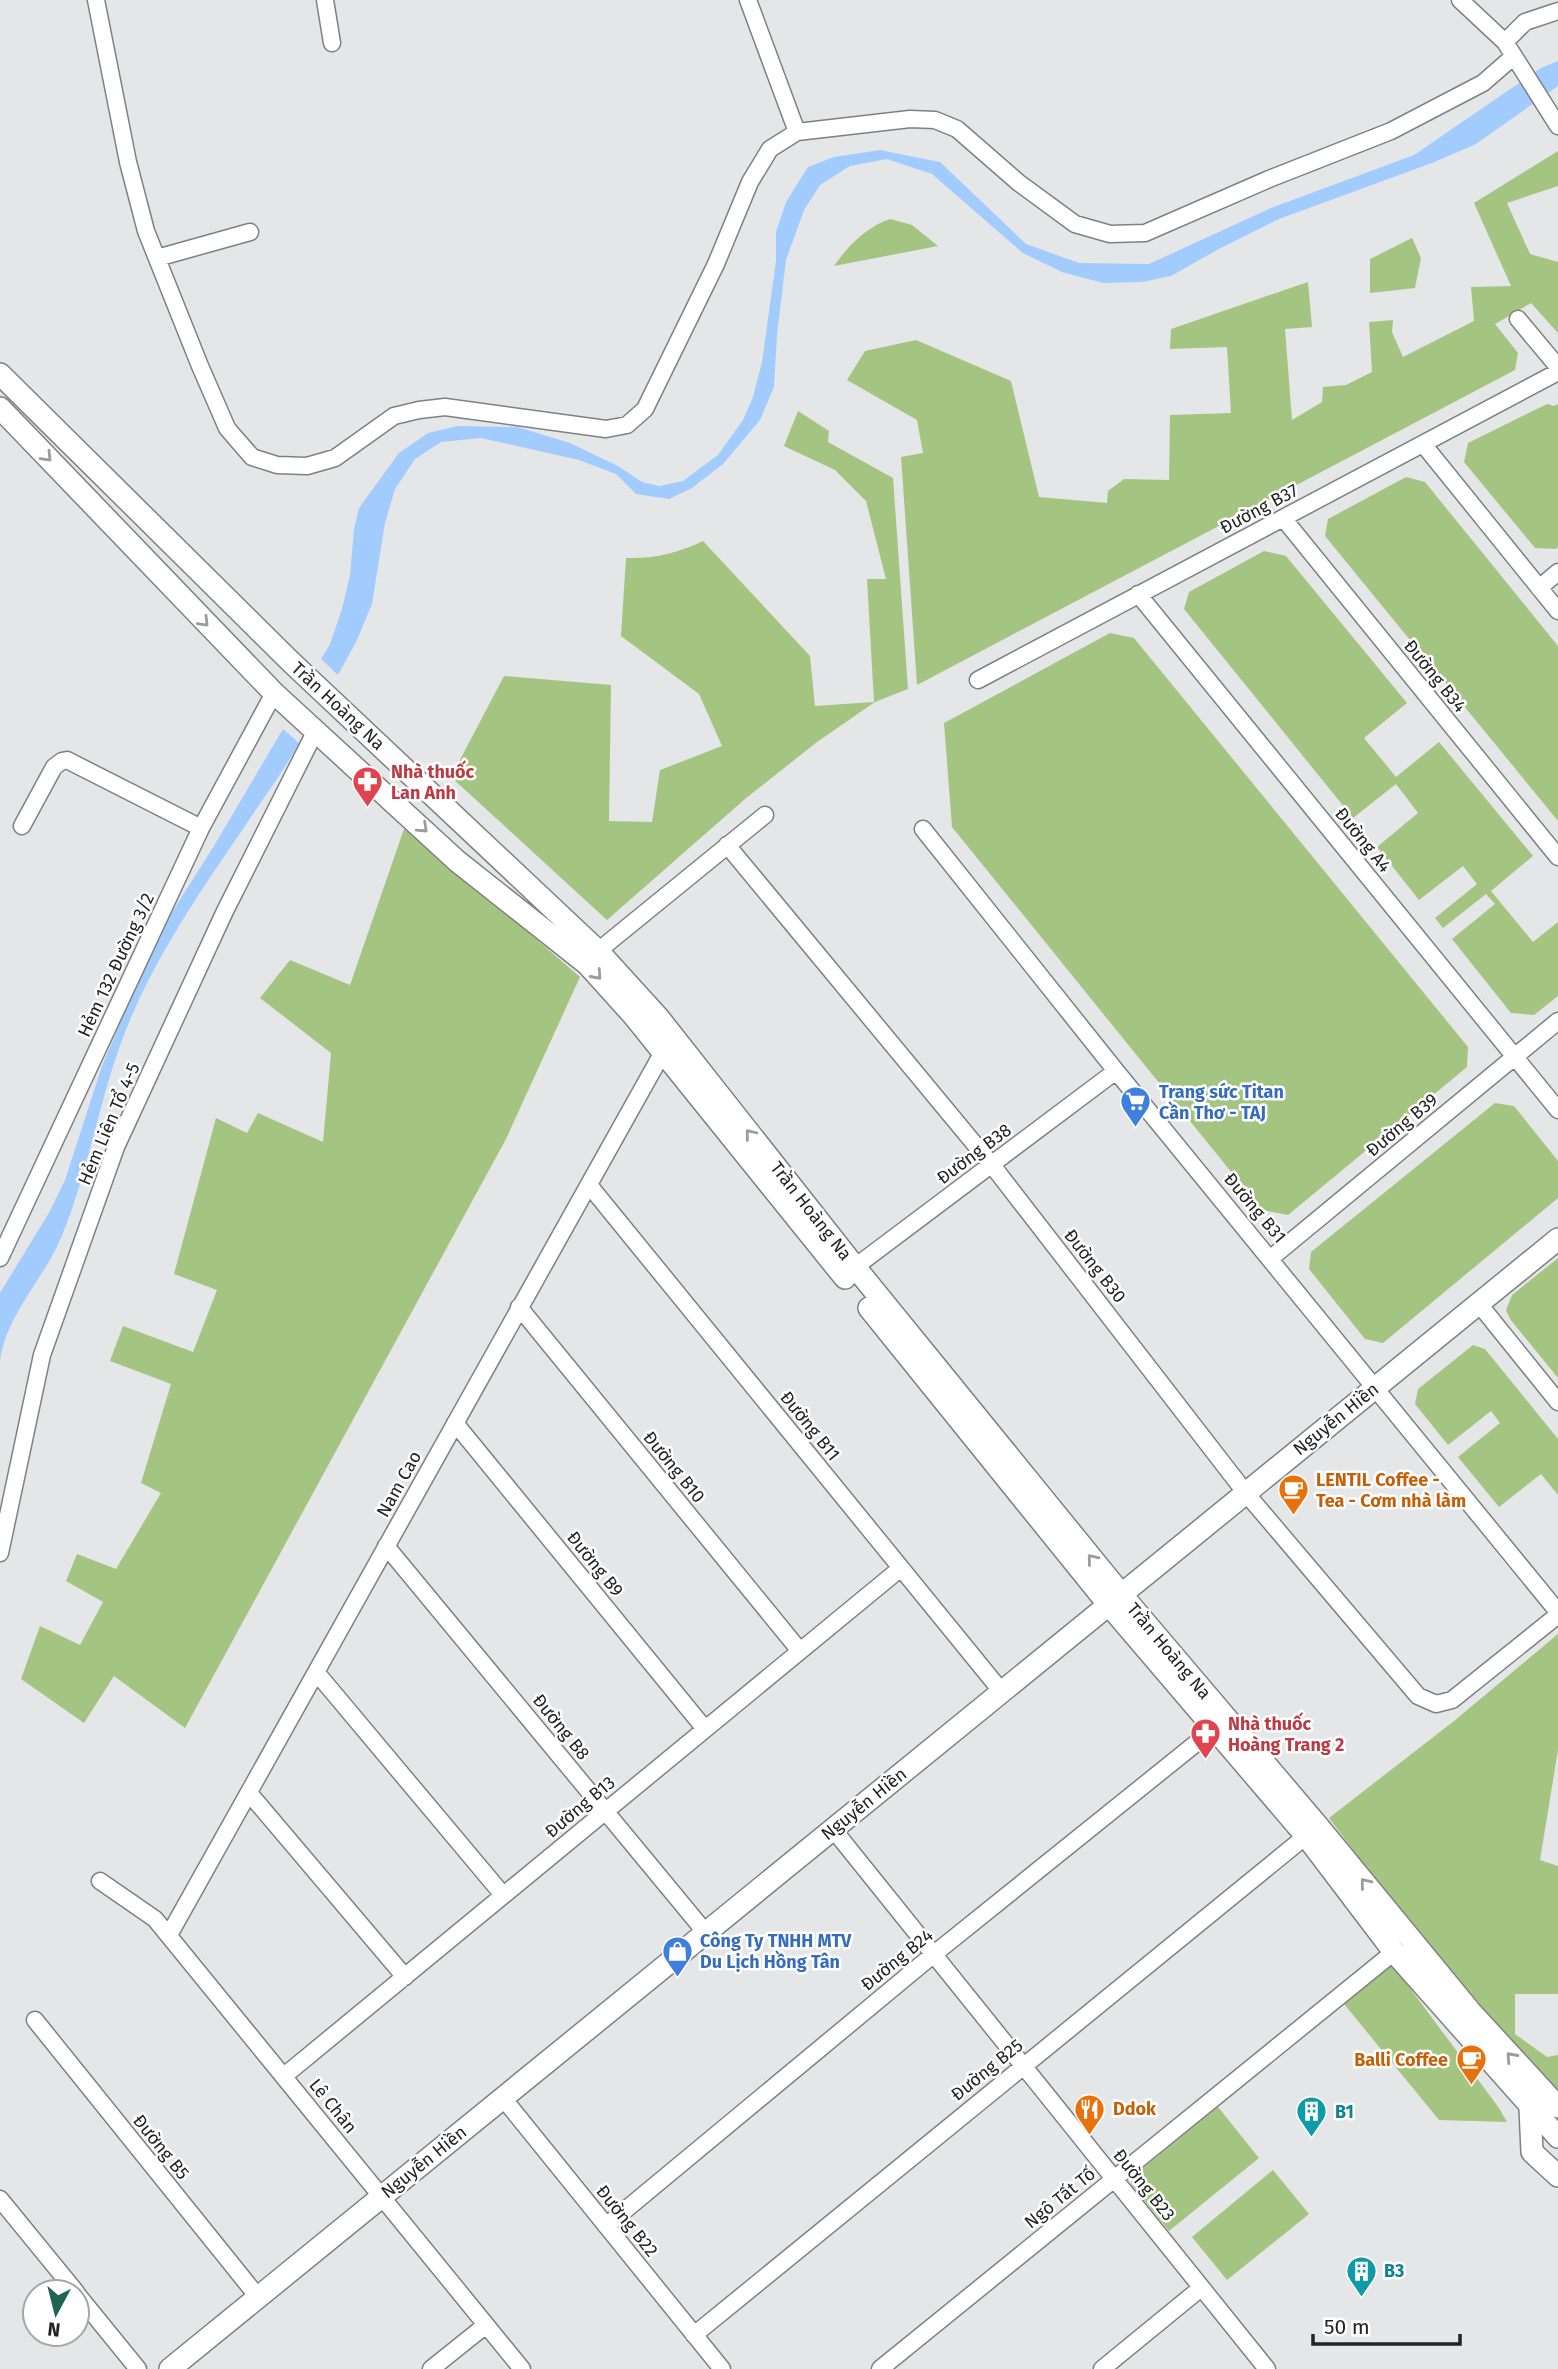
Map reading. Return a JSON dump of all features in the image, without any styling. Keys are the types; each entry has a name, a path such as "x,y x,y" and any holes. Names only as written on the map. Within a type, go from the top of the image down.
{"main road":[{"name":"Trần Hoàng Na","path":"0,374 291,662 598,951 658,1017 1215,1728 1306,1836 1394,1952 1548,2102"},
{"name":"Trần Hoàng Na","path":"0,408 274,693 457,860 586,964 663,1052 1115,1599 1318,1826 1548,2102 1558,2137"},
{"path":"274,693 291,662"},
{"path":"316,732 335,704"},
{"name":"Nguyễn Hiền","path":"170,2369 1558,1239"},
{"path":"1548,2102 1532,2151 1558,2176"}],"street":[{"path":"96,0 128,162 146,231 227,428 252,457 278,465 307,466 335,458 394,416 419,410 445,407 606,429 627,425 645,409 716,264 750,181 770,149 797,132 909,119 935,120 957,129 1018,183 1075,224 1110,233 1145,233 1269,179 1391,131 1483,83 1511,52 1525,22 1558,11"},
{"path":"324,0 332,43"},
{"path":"748,0 797,132"},
{"path":"1460,0 1511,52 1556,122"},
{"path":"157,258 250,232"},
{"path":"1518,319 1558,370"},
{"name":"Đường B37","path":"978,680 1558,370"},
{"path":"1423,444 1558,611"},
{"name":"Đường B34","path":"1283,518 1558,857"},
{"path":"1539,588 1558,572"},
{"name":"Đường A4","path":"1138,594 1558,1110"},
{"name":"Hẻm 132 Đường 3/2","path":"0,1258 201,828 274,693"},
{"name":"Hẻm Liên Tổ 4-5","path":"0,1553 42,1356 116,1147 225,911 316,732"},
{"path":"22,826 54,767 67,760 201,828"},
{"path":"598,951 765,816"},
{"name":"Đường B31","path":"923,829 1115,1070 1558,1613"},
{"name":"Đường B30","path":"727,845 992,1165 1245,1492 1418,1696 1436,1704 1452,1700 1558,1613"},
{"name":"Đường B39","path":"1271,1258 1558,1021"},
{"name":"Nam Cao","path":"169,1936 663,1052"},
{"name":"Đường B38","path":"855,1267 1115,1070"},
{"name":"Đường B11","path":"589,1185 1002,1692"},
{"path":"1479,1304 1558,1402"},
{"name":"Đường B10","path":"519,1307 800,1651"},
{"name":"Đường B9","path":"455,1423 705,1730"},
{"name":"Đường B8","path":"386,1546 706,1933"},
{"name":"Đường B13","path":"284,2076 901,1567"},
{"path":"316,1672 503,1895"},
{"name":"Đường B24","path":"606,2226 934,1954 1215,1728"},
{"path":"249,1793 405,1977"},
{"name":"Đường B23","path":"833,1829 1267,2369"},
{"name":"Đường B25","path":"694,2335 1306,1836"},
{"name":"Lê Chân","path":"100,1881 156,1919 522,2369"},
{"name":"Ngô Tất Tố","path":"880,2369 1394,1952"},
{"name":"Đường B5","path":"34,2020 258,2297"},
{"name":"Đường B22","path":"503,2098 722,2369"},
{"path":"0,2199 64,2278"},
{"path":"1102,2369 1201,2288"},
{"path":"91,2311 138,2369"},
{"path":"431,2369 486,2325"}],"green space":[{"path":"1558,151 1558,186 1507,203 1530,254 1558,262 1558,333 1531,303 1495,324 1518,353 1515,370 917,685 901,457 923,453 917,420 847,380 865,351 916,340 1011,381 1039,497 1107,503 1108,491 1124,479 1169,480 1170,415 1231,413 1227,347 1170,349 1171,329 1308,282 1312,327 1285,329 1292,420 1322,402 1323,387 1346,385 1372,372 1369,322 1393,320 1392,332 1403,357 1474,321 1471,287 1511,286 1474,203"},
{"path":"890,219 912,225 938,246 834,266 858,238"},
{"path":"1412,238 1421,258 1415,288 1370,293 1370,259"},
{"path":"1547,404 1558,404 1556,549 1535,548 1464,462 1468,443"},
{"path":"798,411 829,431 828,442 893,478 908,689 875,702 817,742 745,799 607,920 451,777 504,676 611,685 609,821 652,822 660,770 722,746 699,694 621,636 626,558 666,554 703,541 810,656 815,706 874,702 867,579 886,579 866,501 835,470 784,446"},
{"path":"1406,477 1425,482 1558,646 1558,821 1325,536 1328,519"},
{"path":"1264,551 1286,556 1407,703 1364,738 1396,777 1439,742 1533,856 1491,891 1533,942 1558,922 1558,996 1534,1015 1511,1013 1452,939 1495,904 1486,894 1443,928 1435,918 1477,884 1463,866 1419,900 1377,847 1418,813 1396,784 1353,818 1184,609 1189,592"},
{"path":"1110,633 1134,638 1468,1047 1467,1067 1288,1215 1262,1210 952,827 944,723"},
{"path":"405,826 580,977 506,1139 185,1728 114,1676 84,1723 21,1679 40,1626 80,1645 103,1602 66,1581 77,1554 116,1569 161,1493 141,1483 171,1384 110,1361 123,1326 193,1352 217,1290 174,1274 216,1118 247,1133 258,1113 323,1142 331,1053 260,998 290,960 350,985"},
{"path":"1495,1103 1514,1106 1558,1161 1558,1198 1383,1343 1365,1339 1309,1269 1311,1252"},
{"path":"1558,1258 1558,1378 1510,1319 1506,1310 1512,1295"},
{"path":"1473,1345 1485,1349 1558,1439 1558,1495 1541,1474 1499,1507 1458,1457 1500,1423 1491,1411 1448,1445 1415,1404 1418,1389"},
{"path":"1558,1634 1558,1750 1540,1860 1558,1866 1558,1994 1515,1994 1515,2034 1547,2057 1558,2055 1558,2100 1460,1993 1329,1818 1454,1721"},
{"path":"1392,1964 1507,2122 1439,2120 1344,2004"},
{"path":"1218,2107 1259,2158 1169,2231 1131,2184 1131,2178"},
{"path":"1273,2170 1309,2214 1227,2280 1192,2237"}],"water":[{"path":"1558,61 1558,86 1476,144 1432,163 1279,219 1171,276 1142,282 1103,283 1062,272 1023,253 932,174 887,159 850,166 820,185 804,210 786,260 774,387 760,420 723,464 692,488 669,499 636,494 616,474 579,460 481,438 441,442 415,459 395,489 385,523 372,604 338,675 321,659 330,644 342,609 350,575 354,529 359,508 399,453 428,433 458,426 517,427 570,443 618,466 642,482 659,486 683,481 718,455 743,420 753,397 762,362 776,261 776,232 786,202 808,167 834,157 880,150 940,162 1026,244 1079,263 1149,264 1271,208 1414,155 1541,68"},
{"path":"283,729 299,743 184,918 155,968 130,1020 61,1238 17,1313 0,1361 0,1293 50,1211 65,1180 102,1066 157,936"}],"place":[{"name":"Nhà thuốc Lan Anh","path":"368,809"},
{"name":"Trang sức Titan Cần Thơ - TAJ","path":"1136,1129"},
{"name":"LENTIL Coffee - Tea - Cơm nhà làm","path":"1293,1517"},
{"name":"Nhà thuốc Hoàng Trang 2","path":"1205,1761"},
{"name":"Công Ty TNHH MTV Du Lịch Hồng Tân","path":"677,1978"},
{"name":"Balli Coffee","path":"1471,2087"},
{"name":"Ddok","path":"1090,2136"},
{"name":"B1","path":"1312,2139"},
{"name":"B3","path":"1361,2298"}]}
